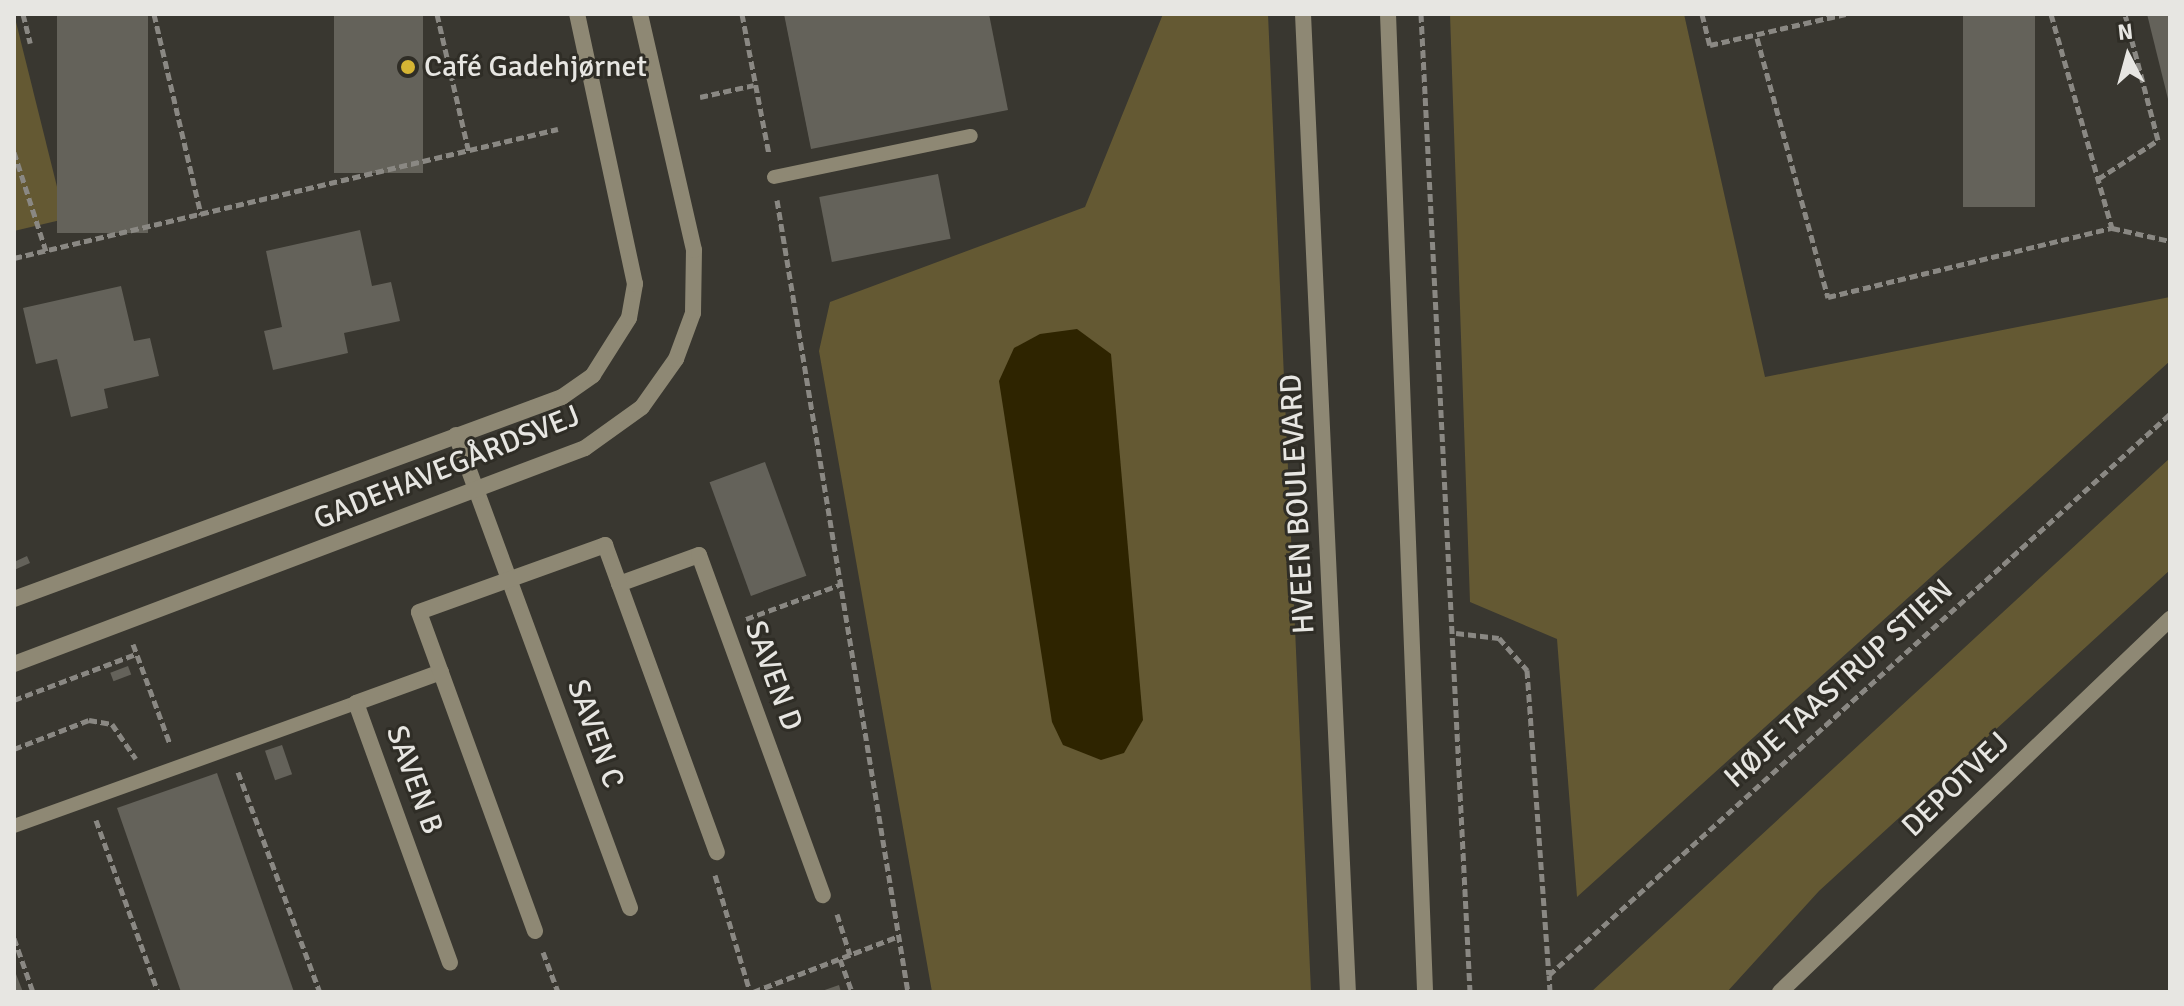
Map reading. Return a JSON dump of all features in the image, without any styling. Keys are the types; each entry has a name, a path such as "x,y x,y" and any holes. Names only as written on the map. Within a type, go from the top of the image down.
{"street":[{"name":"GADEHAVEGÅRDSVEJ","path":"14,599 562,397 593,375 629,318 632,244 577,14"},
{"name":"GADEHAVEGÅRDSVEJ","path":"14,664 585,448 642,407 676,359 693,313 694,250 640,14"},
{"name":"HVEEN BOULEVARD","path":"1303,14 1348,992"},
{"path":"1388,14 1425,992"},
{"name":"SAVEN C","path":"456,435 630,908"},
{"path":"508,579 605,545 717,852"},
{"name":"SAVEN D","path":"619,584 699,555 823,895"},
{"name":"SAVEN B","path":"508,579 419,612 535,931"},
{"name":"DEPOTVEJ","path":"1780,992 2170,619"},
{"name":"SAVEN B","path":"441,672 356,703 450,962"}],"lane":[{"path":"774,177 971,136"},
{"path":"14,826 356,703"}],"path":[{"path":"23,14 30,43"},
{"path":"154,14 201,215"},
{"path":"437,14 469,153"},
{"path":"742,14 774,177 908,992"},
{"path":"1421,14 1443,556 1456,633 1470,992"},
{"path":"1702,14 1710,45 1757,38 1845,14"},
{"path":"2051,14 2112,228"},
{"path":"2098,179 2158,140 2125,14"},
{"path":"1757,38 1828,297 2112,228 2170,241"},
{"path":"700,97 754,85"},
{"path":"14,258 469,153 558,129"},
{"path":"14,152 46,251"},
{"name":"HØJE TAASTRUP STIEN","path":"1549,975 2170,414"},
{"path":"725,626 839,585"},
{"path":"125,623 178,767"},
{"path":"1456,633 1499,638 1527,670 1550,992"},
{"path":"14,700 136,654"},
{"path":"14,749 89,720 112,724 147,779"},
{"path":"229,749 320,992"},
{"path":"88,800 158,992"},
{"path":"717,852 714,886 752,992 899,936"},
{"path":"823,895 850,955"},
{"path":"535,931 558,992"},
{"path":"14,938 33,992"},
{"path":"840,959 852,992"}],"shaded area":[{"path":"14,14 65,219 14,231"},
{"path":"1163,14 1268,14 1311,992 932,992 819,351 830,302 1085,207"},
{"path":"1450,14 1684,14 1765,377 2170,297 2170,361 1577,897 1557,639 1470,602"},
{"path":"1077,329 1111,354 1143,720 1124,753 1101,760 1063,745 1052,722 999,381 1014,348 1040,334"},
{"path":"2170,458 2170,570 1819,891 1727,992 1591,992"}],"building":[{"path":"57,14 148,14 148,233 57,233"},
{"path":"334,14 423,14 423,173 334,173"},
{"path":"784,14 989,14 1008,110 811,149"},
{"path":"1963,14 2035,14 2035,207 1963,207"},
{"path":"2147,14 2170,14 2169,103"},
{"path":"938,174 951,239 832,262 819,197"},
{"path":"360,230 372,286 391,282 400,321 344,333 348,353 273,370 264,331 282,327 266,251"},
{"path":"121,286 134,341 150,338 159,376 104,389 108,408 71,417 57,359 36,364 23,308"},
{"path":"765,462 806,576 751,596 710,482"},
{"path":"27,556 30,563 14,570 14,562"},
{"path":"128,666 131,674 113,681 110,673"},
{"path":"282,745 292,774 275,780 265,751"},
{"path":"217,773 294,992 181,992 117,808"},
{"path":"14,969 23,992 14,992"},
{"path":"839,985 841,992 819,992"}],"place":[{"name":"Café Gadehjørnet","path":"408,67"}]}
